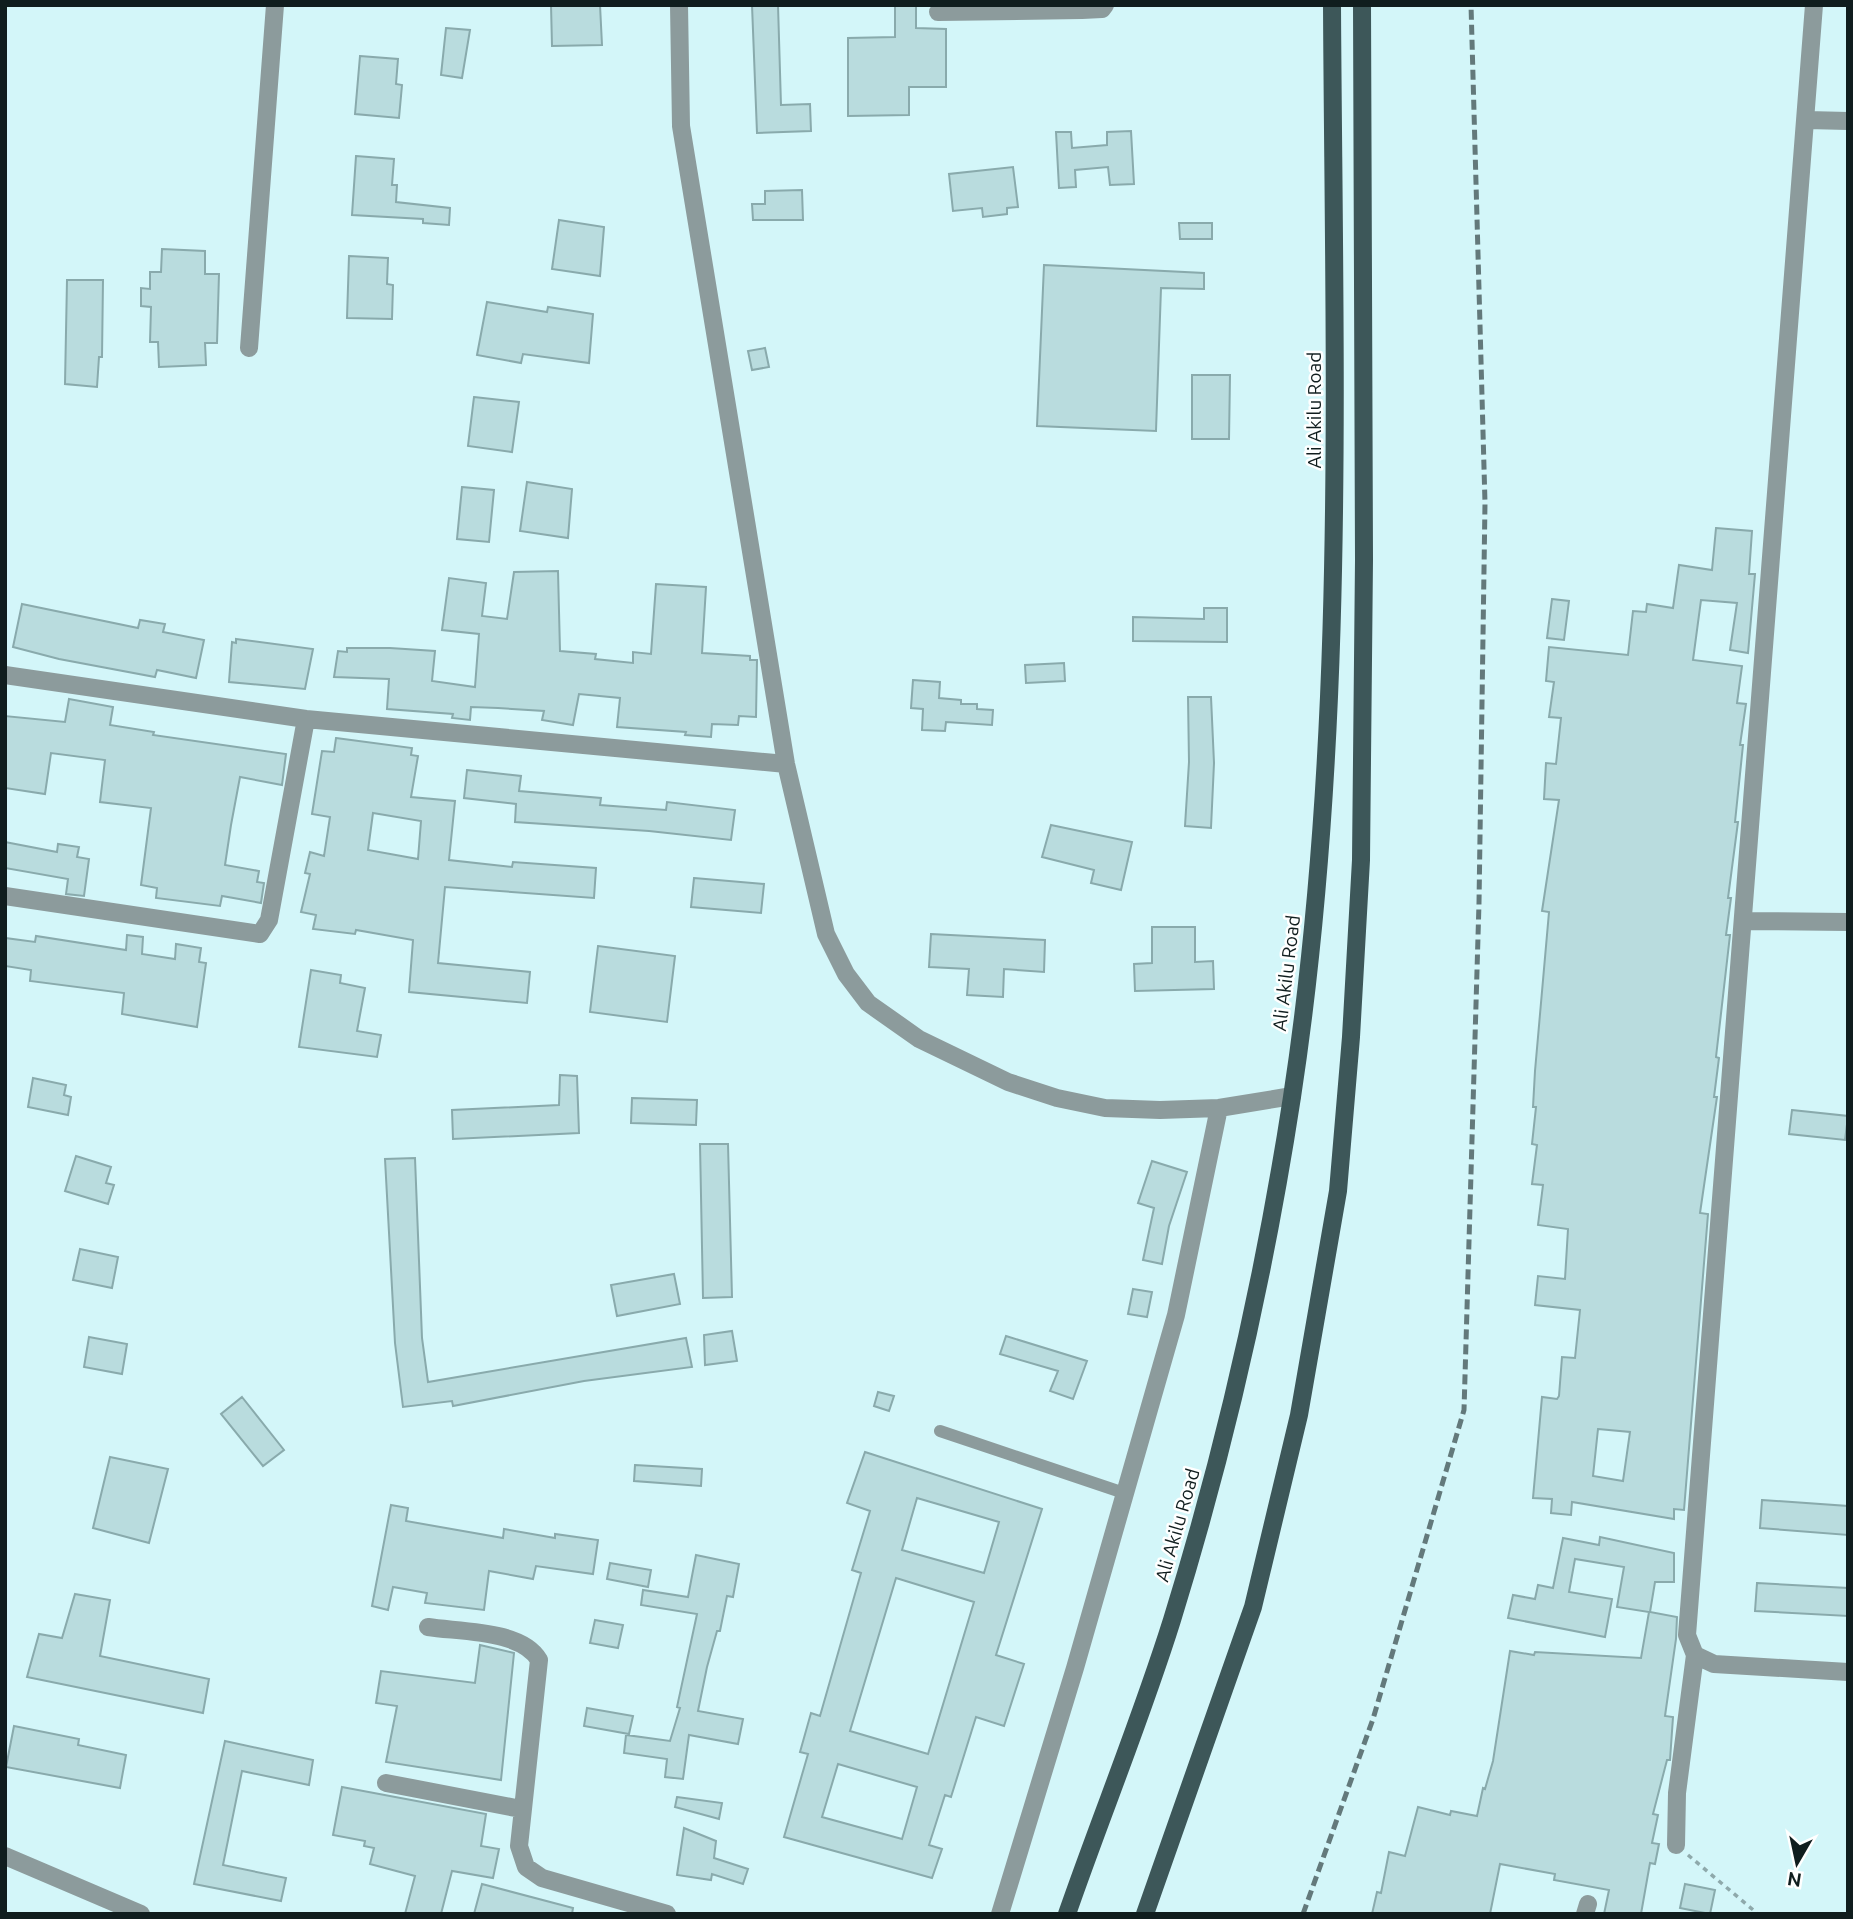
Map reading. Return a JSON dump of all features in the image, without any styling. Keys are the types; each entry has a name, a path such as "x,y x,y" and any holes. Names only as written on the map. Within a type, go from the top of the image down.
{"main road":[{"name":"Ali Akilu Road","path":"1067,1914 1171,1623 1221,1447 1264,1251 1292,1096 1313,923 1333,631 1335,488 1332,5"},
{"path":"1145,1914 1253,1607 1299,1415 1338,1191 1351,1037 1361,860 1364,560 1362,5"}],"street":[{"path":"249,348 275,5"},
{"path":"679,5 681,126 786,764 826,934 846,974 868,1003 919,1039 1009,1082 1057,1098 1105,1108 1219,1108 1292,1096"},
{"path":"939,12 1082,10 1102,9 1105,5"},
{"path":"1676,1845 1677,1793 1695,1655 1687,1635 1814,5"},
{"path":"1807,120 1848,121"},
{"path":"5,675 306,719 786,764"},
{"path":"5,896 260,934 269,920 306,719"},
{"path":"1742,921 1848,922"},
{"path":"999,1914 1176,1315 1219,1108"},
{"path":"428,1627 515,1639 532,1648 539,1660 521,1809 519,1846 526,1867 542,1878 667,1914"},
{"path":"1695,1655 1714,1664 1848,1672"},
{"path":"386,1783 521,1809"},
{"path":"5,1856 141,1914"}],"lane":[{"path":"940,1431 1124,1493"}],"path":[{"path":"1676,1845 1758,1914"}],"building":[{"path":"551,5 600,5 602,45 552,46"},
{"path":"752,5 778,5 781,105 810,104 811,131 757,133"},
{"path":"895,5 916,5 916,28 946,29 946,87 909,87 909,115 848,116 848,38 895,37"},
{"path":"446,28 470,30 462,78 441,75"},
{"path":"360,56 398,59 396,84 402,85 399,118 355,114"},
{"path":"1131,131 1134,184 1110,185 1108,167 1075,170 1076,187 1059,188 1056,132 1071,132 1072,148 1107,145 1107,132"},
{"path":"356,156 394,159 392,185 397,185 396,202 450,208 449,225 423,223 423,219 352,215"},
{"path":"1013,167 1018,207 1007,208 1007,214 983,217 982,208 953,211 949,174"},
{"path":"802,190 803,220 753,220 752,204 765,204 765,191"},
{"path":"559,220 604,227 600,276 552,269"},
{"path":"1179,223 1212,223 1212,239 1180,239"},
{"path":"162,249 205,251 205,274 219,274 217,343 205,343 206,365 159,367 158,342 150,342 151,307 141,306 141,288 150,289 150,272 161,272"},
{"path":"349,256 388,258 387,284 393,285 392,319 347,318"},
{"path":"1044,265 1204,273 1204,289 1161,288 1156,431 1037,426"},
{"path":"67,280 103,280 102,357 99,357 97,387 65,384"},
{"path":"487,302 547,312 548,307 593,314 589,363 523,354 521,363 477,355"},
{"path":"765,348 769,367 752,370 748,351"},
{"path":"1192,375 1230,375 1229,439 1192,439"},
{"path":"474,397 519,402 512,452 468,446"},
{"path":"527,482 572,489 568,538 520,531"},
{"path":"462,487 494,490 489,542 457,539"},
{"path":"1716,528 1752,531 1749,574 1755,574 1748,653 1730,650 1737,603 1701,600 1693,660 1742,666 1737,703 1746,704 1740,745 1743,745 1735,822 1738,822 1728,898 1731,898 1726,935 1730,935 1716,1057 1719,1058 1714,1097 1717,1097 1700,1213 1708,1214 1684,1510 1674,1509 1674,1519 1572,1502 1571,1515 1551,1513 1552,1499 1533,1498 1542,1397 1557,1399 1559,1396 1562,1357 1575,1358 1580,1310 1535,1305 1538,1276 1565,1279 1568,1229 1538,1225 1543,1185 1532,1184 1537,1145 1532,1144 1536,1107 1533,1107 1535,1071 1549,912 1542,911 1559,800 1544,799 1546,763 1556,764 1561,718 1549,717 1554,682 1546,681 1549,647 1628,655 1633,611 1646,612 1647,604 1673,608 1679,565 1712,570","holes":["1598,1429 1630,1432 1623,1481 1593,1476"]},
{"path":"558,571 560,651 596,654 595,659 633,663 633,652 651,654 656,584 706,587 702,653 750,656 750,660 757,660 756,717 739,716 738,725 712,724 711,737 685,735 686,732 617,727 620,698 579,694 573,725 542,720 544,711 498,708 471,707 470,720 452,718 453,714 387,709 389,679 334,677 338,651 347,652 347,648 435,651 432,681 475,687 479,634 442,630 449,578 486,583 482,616 507,619 514,572"},
{"path":"1552,599 1569,601 1564,640 1547,638"},
{"path":"22,604 138,628 140,620 165,624 163,632 204,640 196,678 157,670 155,677 59,659 13,647"},
{"path":"1204,608 1227,608 1227,642 1133,641 1133,617 1204,619"},
{"path":"236,639 313,649 305,689 229,682 232,642 236,643"},
{"path":"1064,663 1065,681 1026,683 1025,665"},
{"path":"913,680 940,682 939,698 961,700 961,704 977,704 977,709 993,710 992,725 946,722 945,731 922,730 923,709 911,708"},
{"path":"1188,697 1211,697 1214,763 1211,828 1185,826 1189,762"},
{"path":"69,699 113,707 110,725 154,732 153,735 286,754 282,785 240,777 231,825 225,865 259,871 257,882 264,883 261,903 222,896 220,906 156,898 157,888 141,885 151,808 100,802 105,760 51,753 45,794 5,788 5,716 65,722"},
{"path":"336,738 412,748 411,755 418,756 411,797 455,801 449,860 512,867 513,862 596,868 594,898 445,887 438,963 530,972 527,1003 409,992 413,940 356,930 355,934 313,929 316,915 301,912 310,874 305,873 310,852 324,856 330,817 312,814 322,751 334,752","holes":["373,813 421,821 418,859 368,850"]},
{"path":"467,770 521,776 519,791 601,798 600,805 666,810 667,802 735,810 731,840 649,831 515,822 516,804 464,798"},
{"path":"1051,825 1132,842 1121,890 1091,883 1094,870 1042,857"},
{"path":"5,842 57,852 58,844 79,847 77,857 89,859 84,896 66,894 68,879 5,868"},
{"path":"694,878 764,884 761,913 691,907"},
{"path":"1152,927 1195,927 1195,962 1213,961 1214,989 1135,991 1134,964 1152,963"},
{"path":"931,934 1045,940 1044,972 1004,969 1003,997 967,995 969,969 929,967"},
{"path":"127,935 143,937 142,954 175,959 176,944 201,948 199,962 206,963 197,1027 122,1014 124,993 30,981 31,970 5,966 5,938 35,942 36,936 126,950"},
{"path":"598,946 675,956 667,1022 590,1012"},
{"path":"311,970 341,975 340,983 365,988 357,1031 381,1035 377,1057 299,1047"},
{"path":"560,1075 577,1076 579,1133 453,1139 452,1110 559,1105"},
{"path":"33,1078 66,1085 64,1095 71,1097 68,1115 28,1107"},
{"path":"632,1098 697,1100 696,1125 631,1123"},
{"path":"1792,1110 1848,1116 1845,1140 1789,1134"},
{"path":"700,1144 728,1144 732,1297 703,1298"},
{"path":"76,1156 111,1167 106,1183 114,1185 108,1204 65,1191"},
{"path":"415,1158 422,1338 428,1382 686,1338 692,1367 584,1381 453,1406 452,1401 403,1407 395,1343 385,1159"},
{"path":"1152,1161 1187,1172 1169,1226 1162,1264 1143,1260 1154,1208 1138,1203"},
{"path":"80,1249 118,1257 112,1288 73,1280"},
{"path":"674,1274 680,1304 617,1316 611,1285"},
{"path":"1133,1289 1152,1292 1147,1317 1128,1314"},
{"path":"732,1331 737,1361 705,1365 704,1335"},
{"path":"1006,1336 1087,1361 1073,1399 1050,1391 1058,1371 1000,1354"},
{"path":"89,1337 127,1344 122,1374 84,1367"},
{"path":"878,1392 894,1396 889,1411 874,1406"},
{"path":"242,1397 284,1450 263,1466 221,1414"},
{"path":"865,1452 1042,1509 996,1655 1024,1664 1004,1726 976,1717 951,1797 945,1795 929,1845 942,1849 932,1878 784,1837 808,1754 800,1752 811,1713 820,1716 861,1573 852,1570 870,1511 847,1503","holes":["917,1498 999,1522 984,1573 902,1550","896,1578 974,1602 928,1754 850,1731","838,1764 917,1787 902,1839 822,1817"]},
{"path":"110,1457 168,1469 149,1543 93,1528"},
{"path":"635,1465 702,1469 701,1486 634,1481"},
{"path":"1762,1500 1848,1506 1848,1535 1760,1528"},
{"path":"391,1505 408,1508 406,1521 503,1538 504,1529 555,1538 555,1534 598,1540 593,1574 536,1566 533,1579 489,1571 484,1610 425,1603 427,1593 393,1587 388,1610 372,1606"},
{"path":"1600,1537 1674,1553 1674,1582 1655,1582 1650,1612 1677,1617 1665,1716 1673,1717 1670,1760 1667,1760 1653,1814 1658,1815 1652,1843 1659,1844 1655,1864 1650,1863 1641,1914 1604,1914 1609,1890 1554,1880 1555,1874 1500,1864 1490,1914 1372,1914 1377,1892 1381,1893 1389,1852 1405,1856 1418,1807 1450,1815 1451,1811 1477,1816 1493,1761 1510,1651 1534,1655 1535,1652 1641,1658 1649,1612 1617,1607 1624,1567 1575,1559 1569,1592 1612,1599 1605,1637 1508,1618 1513,1595 1535,1599 1538,1585 1553,1588 1563,1538 1599,1545"},
{"path":"696,1555 739,1564 733,1597 727,1596 720,1631 717,1631 698,1711 743,1719 738,1744 689,1735 683,1779 665,1777 667,1759 624,1753 626,1735 670,1741 680,1708 677,1707 697,1614 641,1605 643,1590 688,1597"},
{"path":"610,1563 651,1570 648,1587 607,1579"},
{"path":"1757,1583 1848,1588 1848,1616 1755,1611"},
{"path":"75,1594 110,1600 100,1656 209,1679 203,1713 27,1677 39,1634 62,1638"},
{"path":"595,1620 623,1625 618,1648 590,1643"},
{"path":"480,1645 514,1653 501,1780 386,1762 397,1706 376,1703 381,1671 475,1683"},
{"path":"587,1708 633,1716 629,1734 584,1726"},
{"path":"14,1726 79,1739 78,1745 126,1755 120,1788 6,1767"},
{"path":"225,1741 313,1760 309,1785 242,1771 223,1865 286,1878 281,1901 194,1884"},
{"path":"342,1787 486,1814 481,1846 499,1849 493,1878 452,1871 441,1914 405,1914 415,1876 370,1864 374,1848 364,1846 365,1841 333,1835"},
{"path":"677,1797 722,1803 719,1819 675,1807"},
{"path":"684,1828 716,1841 714,1858 748,1869 743,1884 712,1874 711,1880 677,1875"},
{"path":"482,1884 573,1908 572,1914 474,1914"},
{"path":"1685,1884 1715,1890 1710,1914 1680,1908"}],"railway":[{"path":"1303,1914 1373,1719 1464,1410 1479,903 1485,503 1471,5"}]}
